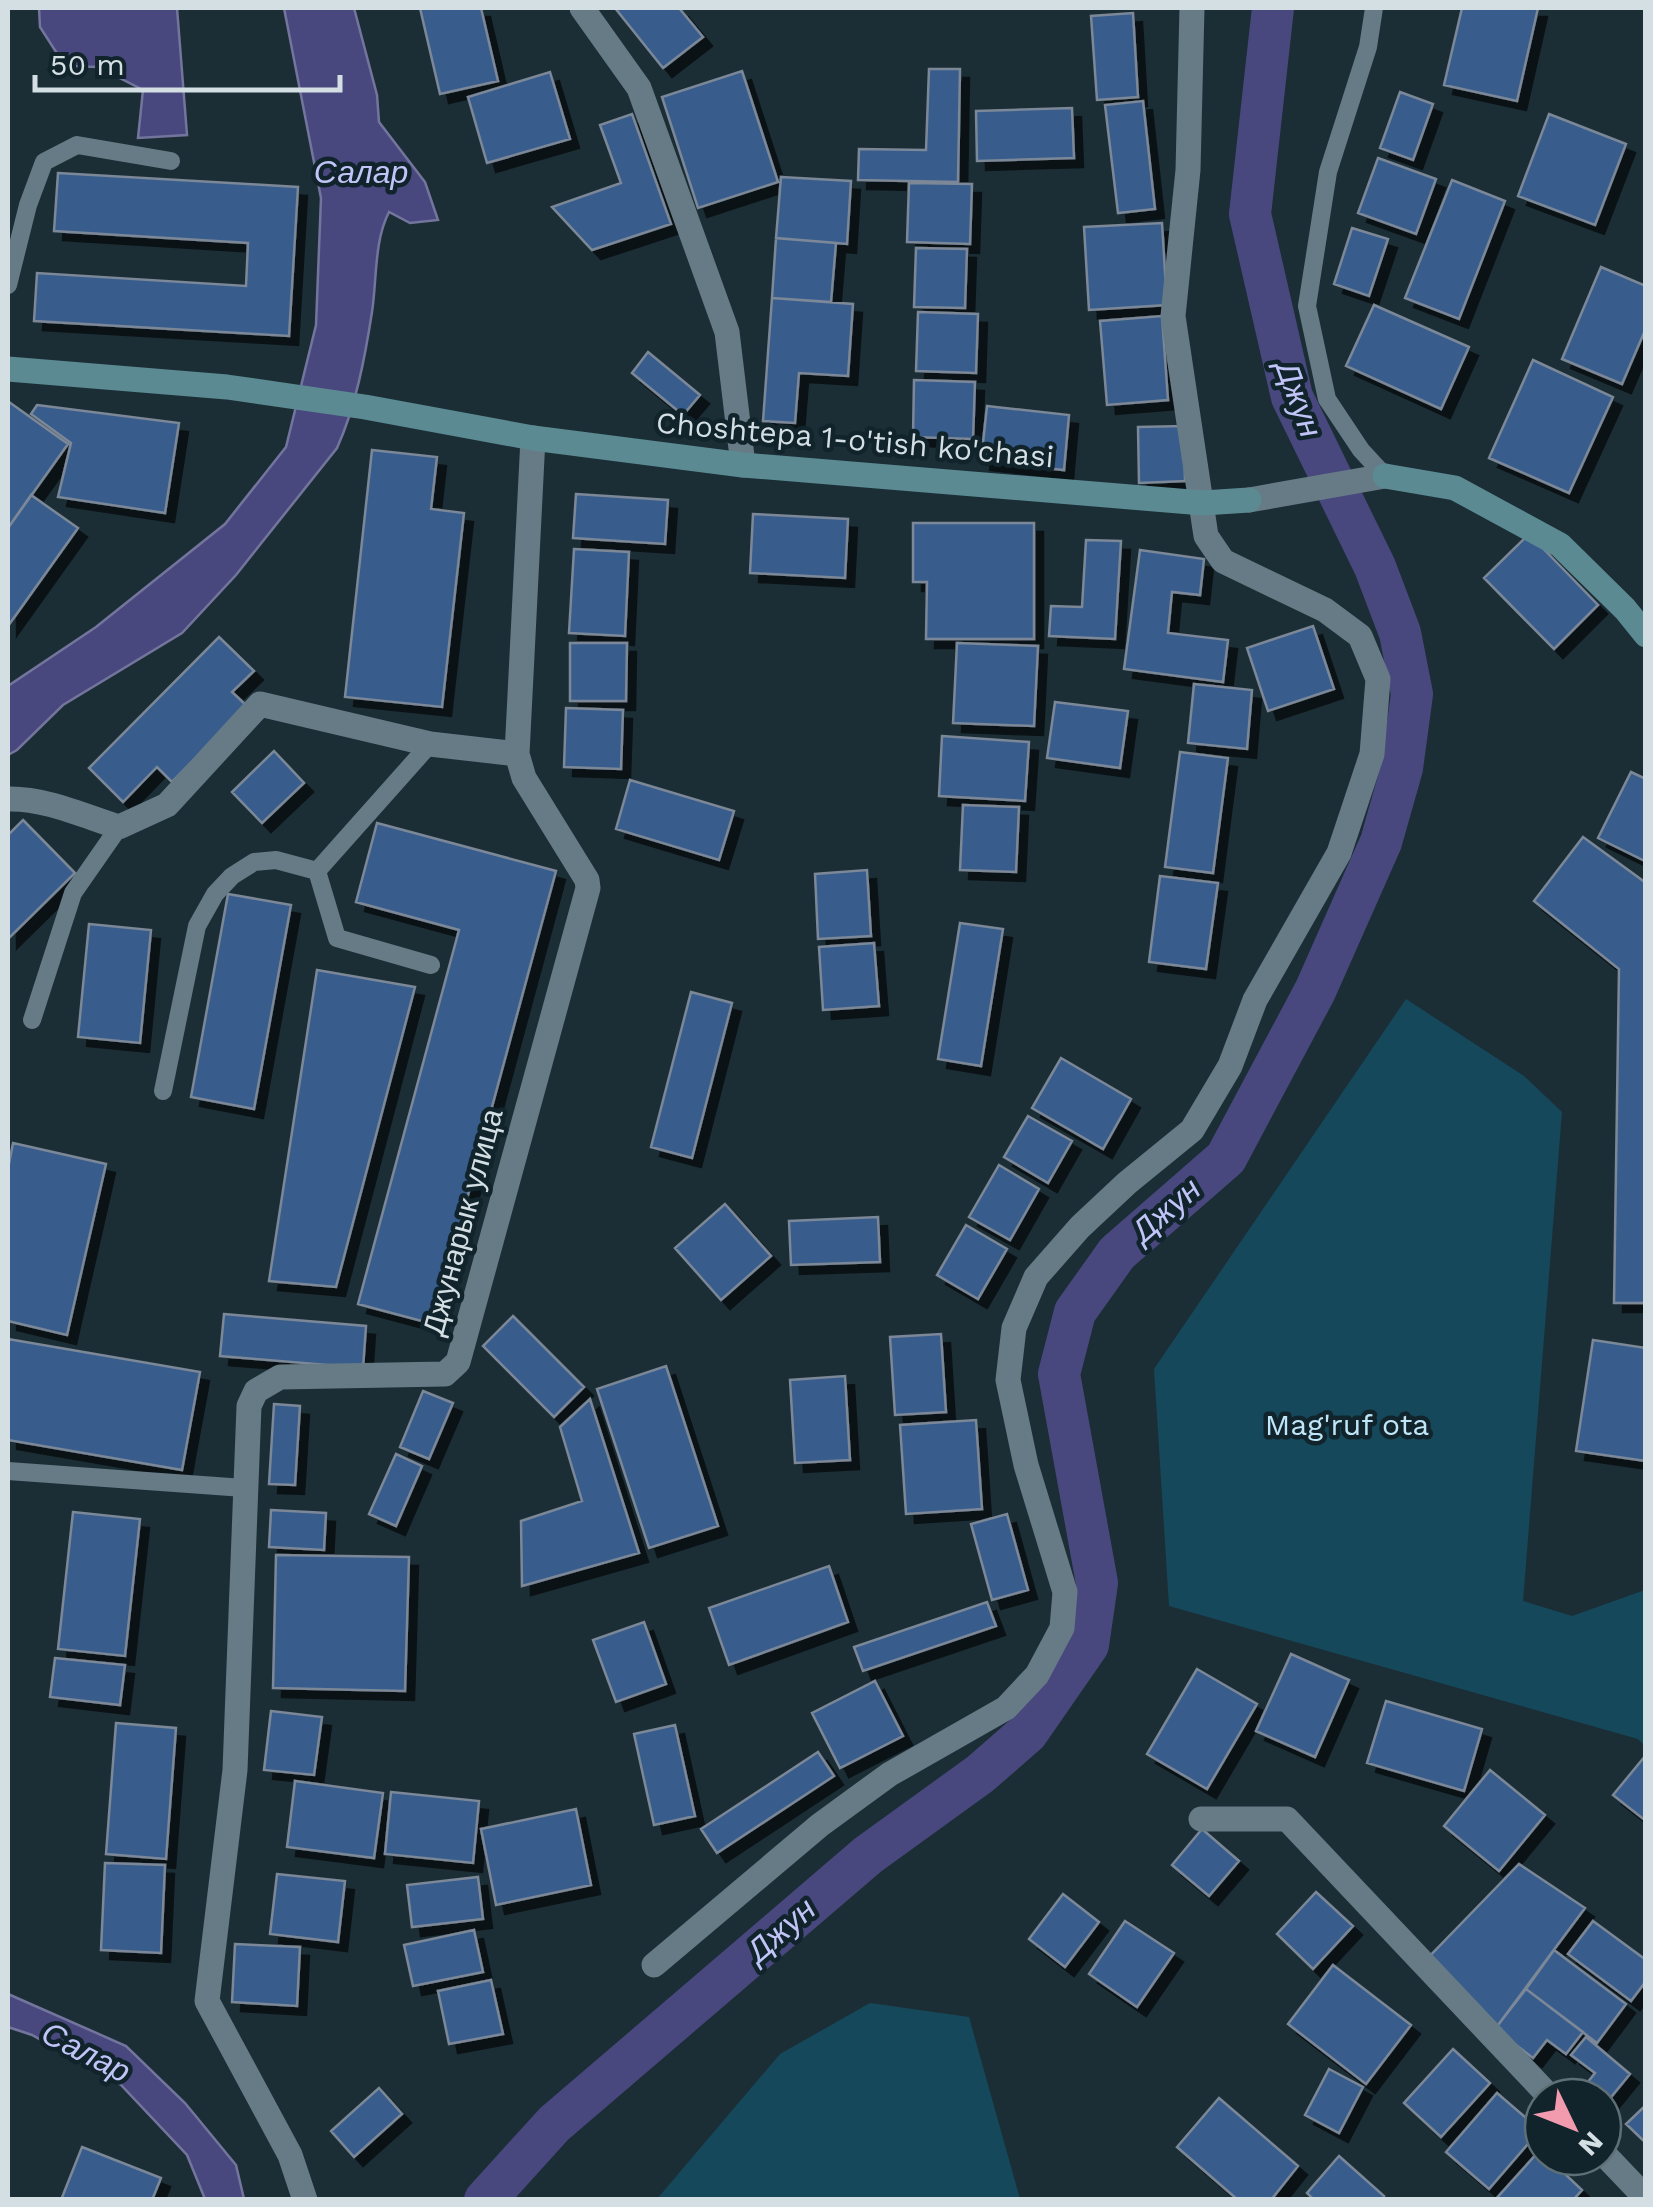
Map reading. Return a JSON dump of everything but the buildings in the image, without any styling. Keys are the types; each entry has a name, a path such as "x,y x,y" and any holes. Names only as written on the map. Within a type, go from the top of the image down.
{"street":[{"path":"582,8 639,88 727,332 743,465"},
{"path":"654,1965 820,1825 890,1774 1006,1708 1037,1675 1062,1628 1065,1592 1026,1465 1008,1380 1014,1328 1036,1277 1069,1240 1127,1183 1192,1130 1230,1066 1256,1000 1339,853 1372,754 1378,679 1360,636 1325,610 1224,561 1206,536 1173,316 1188,170 1192,8"},
{"name":"Choshtepa 1-o'tish ko'chasi","path":"8,369 227,387 533,438 743,465 1202,503 1249,500 1385,476 1456,488 1560,545 1646,634"},
{"name":"Джунарык улица","path":"306,2200 290,2155 207,2002 235,1770 249,1406 256,1391 280,1377 444,1374 458,1362 588,888 582,871 524,778 518,754 533,438"},
{"path":"8,800 40,804 119,827 167,805 260,704 430,744 518,754"},
{"path":"1201,1819 1286,1819 1531,2077"},
{"path":"1623,2174 1646,2198"}],"lane":[{"path":"1374,8 1368,47 1328,172 1307,306 1327,398 1361,450 1385,476"},
{"path":"8,285 28,205 44,162 76,145 171,161"},
{"path":"318,871 430,744"},
{"path":"32,1020 73,893 119,827"},
{"path":"162,1091 197,926 215,894 232,876 254,862 276,860 318,871"},
{"path":"318,871 337,938 432,965"},
{"path":"8,1471 244,1488"}],"green space":[{"name":"Mag'ruf ota","path":"1406,999 1524,1076 1562,1112 1523,1601 1572,1616 1645,1590 1645,1746 1638,1739 1169,1606 1154,1369"},
{"path":"870,2003 969,2017 1020,2199 657,2199 780,2054"}],"water":[{"path":"39,8 177,8 187,135 138,138 143,90 98,67 69,66 40,27"},
{"name":"Салар","path":"284,8 354,8 377,95 379,122 425,182 438,220 410,223 389,212 378,248 363,364 337,448 236,575 182,633 63,705 8,755 8,686 96,627 225,524 286,447 316,325 321,198"},
{"name":"Салар","path":"8,1994 126,2046 185,2103 236,2165 244,2199 205,2199 187,2155 121,2085 32,2035 8,2027"}],"waterway":[{"name":"Джун","path":"485,2200 554,2124 868,1855 980,1774 1027,1733 1088,1645 1097,1583 1059,1374 1075,1312 1117,1253 1226,1158 1315,991 1381,842 1402,768 1412,694 1400,633 1375,567 1292,397 1250,214 1273,8"}]}
